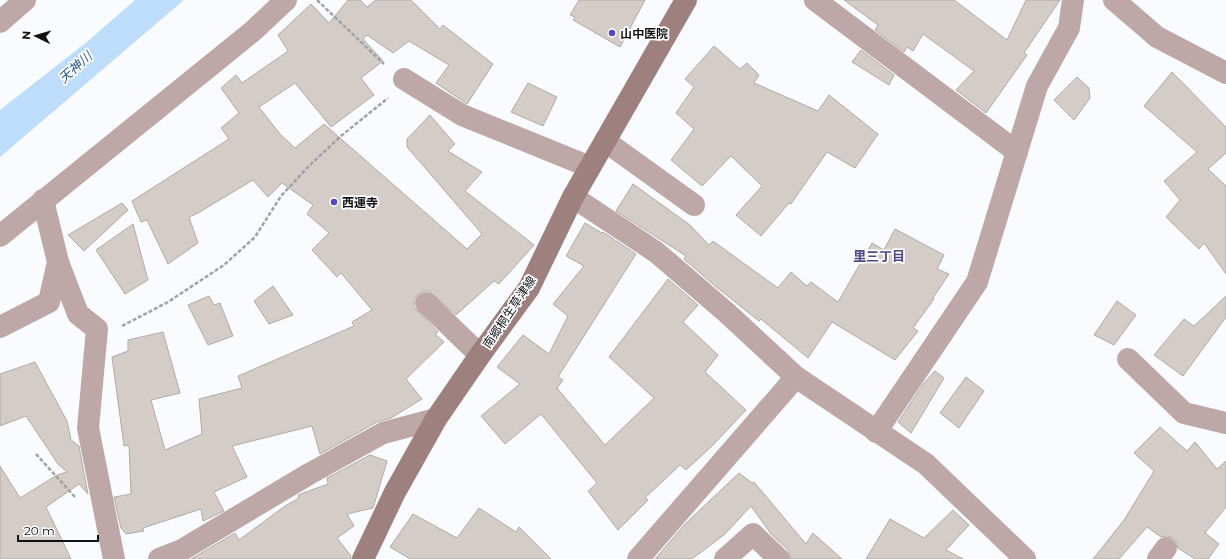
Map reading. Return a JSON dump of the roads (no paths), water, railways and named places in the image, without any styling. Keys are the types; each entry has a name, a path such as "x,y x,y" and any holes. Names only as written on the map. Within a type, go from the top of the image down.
{"main road":[{"name":"南郷桐生草津線","path":"363,559 395,492 436,419 529,288 572,197 686,0"}],"street":[{"path":"0,22 26,0"},
{"path":"0,236 253,31 286,0"},
{"path":"815,0 1017,152"},
{"path":"876,432 977,282 1037,86 1069,28 1073,0"},
{"path":"1114,0 1157,37 1226,73"},
{"path":"404,79 462,115 590,167"},
{"path":"605,141 694,205"},
{"path":"572,197 656,252 727,313 796,377 876,432 926,464 1025,559"},
{"path":"43,200 58,262 78,314 97,329 88,428 114,559"},
{"path":"0,327 50,302 58,262"},
{"path":"426,303 480,355"},
{"path":"1128,359 1184,413 1226,423"},
{"path":"638,559 796,377"},
{"path":"159,559 182,550 309,474 383,433 436,419"},
{"path":"725,559 753,534 779,559"}],"water":[{"name":"天神川","path":"135,0 184,0 0,157 0,110 88,41"}],"place":[{"name":"山中医院","path":"612,33"},
{"name":"西運寺","path":"334,202"}],"district":[{"name":"里三丁目","path":"879,256"}]}
